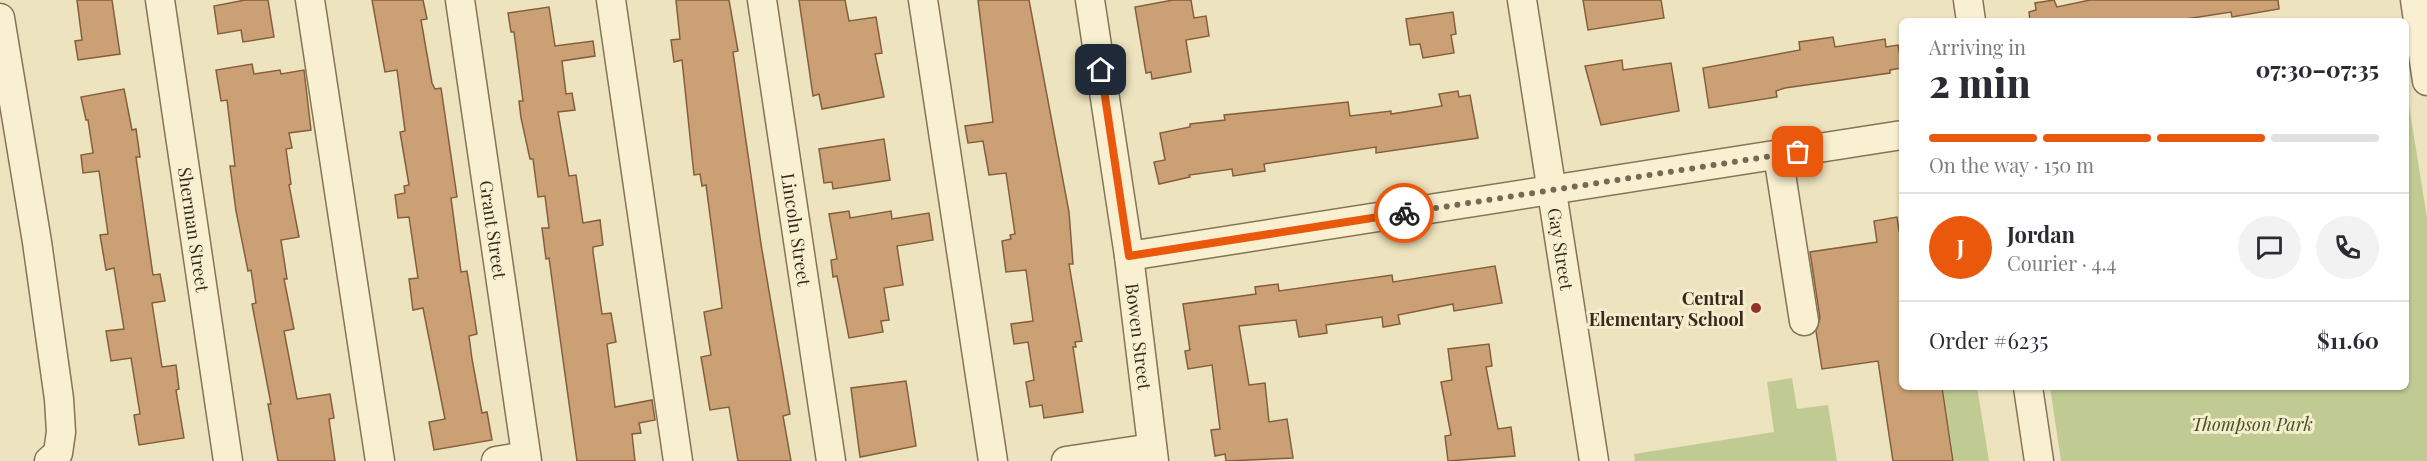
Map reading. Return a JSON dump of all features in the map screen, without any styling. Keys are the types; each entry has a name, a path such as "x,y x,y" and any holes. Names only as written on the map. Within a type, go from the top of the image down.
{"street":[{"name":"Sherman Street","path":"160,0 228,461"},
{"path":"310,0 380,461"},
{"name":"Grant Street","path":"460,0 526,458"},
{"path":"611,0 678,461"},
{"name":"Lincoln Street","path":"762,0 831,461"},
{"path":"923,0 993,461"},
{"name":"Bowen Street","path":"1090,0 1129,256 1153,455"},
{"name":"Gay Street","path":"1522,0 1594,461"},
{"path":"1968,0 1971,18"},
{"path":"2415,0 2421,61"},
{"path":"0,18 37,242 59,399 61,432 58,453 49,461"},
{"path":"1129,256 1899,135"},
{"path":"1778,155 1804,321"},
{"path":"2028,390 2039,461"},
{"path":"1066,461 1153,455"},
{"path":"496,461 526,458"}],"green space":[{"name":"Thompson Park","path":"2409,106 2427,218 2427,461 2061,461 2050,390 2409,390"},
{"path":"1792,378 1797,409 1828,405 1837,461 1635,461 1634,454 1774,432 1767,382"},
{"path":"1943,390 1977,390 1989,461 1954,461"}],"building":[{"path":"77,0 112,0 120,54 78,60 75,41 82,40"},
{"path":"245,0 268,0 274,37 243,42 241,30 218,34 214,6"},
{"path":"372,0 423,0 427,19 421,20 432,83 435,89 441,88 457,197 451,198 461,272 467,271 477,334 469,336 472,359 482,413 487,412 492,440 434,450 429,422 445,419 423,308 413,310 409,279 418,278 409,217 398,218 395,195 405,193 404,186 409,185 400,132 405,131 397,70 385,72"},
{"path":"676,0 729,0 738,51 733,52 761,244 790,414 783,416 791,461 738,461 729,407 710,410 701,357 711,355 704,312 722,308 706,185 702,186 700,174 694,175 682,60 674,62 671,40 680,39"},
{"path":"799,0 845,0 849,21 876,17 882,53 875,54 884,97 822,109 819,94 813,96"},
{"path":"978,0 1029,0 1069,212 1073,264 1069,264 1082,341 1075,342 1076,347 1073,347 1083,412 1044,418 1042,405 1030,407 1026,382 1034,380 1028,342 1014,344 1011,324 1033,321 1026,270 1006,272 1002,241 1011,239 1010,235 1015,234 1006,173 989,175 983,141 968,143 965,126 993,122"},
{"path":"1173,0 1191,0 1194,18 1206,16 1209,36 1186,40 1191,72 1152,79 1151,72 1146,73 1135,7"},
{"path":"1583,0 1661,0 1664,18 1588,30"},
{"path":"2054,0 2057,7 2090,0 2278,0 2279,9 2232,17 2231,12 2192,18 2030,18 2029,12 2036,10 2035,3"},
{"path":"549,7 555,46 593,41 595,56 562,61 566,94 572,93 575,110 558,112 569,176 576,175 583,223 600,220 603,245 593,247 593,252 602,314 611,313 616,342 607,344 615,407 652,400 655,420 639,423 641,433 632,434 635,461 577,461 549,258 546,259 542,228 549,228 545,196 538,197 533,159 530,159 521,118 519,101 523,101 514,32 511,32 508,13"},
{"path":"1453,12 1456,34 1451,35 1454,53 1423,58 1420,44 1410,45 1406,19"},
{"path":"1833,37 1835,47 1885,39 1886,47 1898,45 1899,68 1890,70 1890,73 1785,88 1776,91 1777,97 1709,108 1703,68 1800,50 1799,42"},
{"path":"1622,60 1623,70 1671,63 1679,111 1601,125 1585,66"},
{"path":"252,64 254,74 280,70 281,74 304,70 311,130 289,133 292,148 286,149 291,184 289,185 299,237 281,240 287,279 284,279 294,329 284,331 297,399 330,394 334,418 329,419 335,461 278,461 268,404 271,404 252,304 256,303 251,270 248,271 236,211 230,166 235,166 227,100 221,101 216,70"},
{"path":"124,89 132,130 136,129 140,157 136,157 153,275 160,274 165,301 152,303 162,367 176,365 179,389 176,390 184,438 139,445 134,415 140,414 131,358 111,361 106,331 124,329 114,268 106,270 100,235 108,234 99,171 83,173 81,155 93,153 88,120 86,120 81,97"},
{"path":"1458,91 1459,97 1470,95 1478,138 1376,153 1376,147 1264,164 1265,171 1233,176 1232,169 1189,175 1190,177 1159,184 1154,162 1165,160 1160,133 1190,127 1190,124 1225,120 1224,115 1348,102 1350,116 1391,111 1391,114 1442,106 1439,94"},
{"path":"884,139 890,180 833,189 832,182 824,183 819,149"},
{"path":"849,211 850,218 891,211 892,219 929,213 933,240 897,246 903,285 884,288 889,320 881,321 883,332 849,338 837,276 833,277 831,260 837,259 829,214"},
{"path":"1897,217 1899,231 1899,390 1942,390 1953,461 1893,461 1878,361 1822,369 1816,331 1820,318 1810,252 1877,242 1874,221"},
{"path":"1495,266 1502,303 1454,311 1453,304 1398,315 1400,324 1383,327 1382,317 1326,325 1327,333 1299,337 1296,320 1239,326 1249,385 1265,383 1269,422 1287,419 1293,458 1226,461 1225,454 1215,456 1211,430 1220,429 1212,365 1188,369 1185,351 1190,350 1183,304 1256,294 1255,287 1278,284 1279,291 1392,275 1393,282"},
{"path":"1489,344 1492,366 1486,367 1498,429 1511,427 1515,456 1448,461 1445,436 1451,435 1441,382 1452,380 1448,349"},
{"path":"906,381 916,446 860,457 851,388"}],"way so far":[{"path":"1404,213 1798,152"}],"place":[{"name":"Central Elementary School","path":"1756,308"}],"route":[{"path":"1101,70 1129,256 1404,213"}]}
